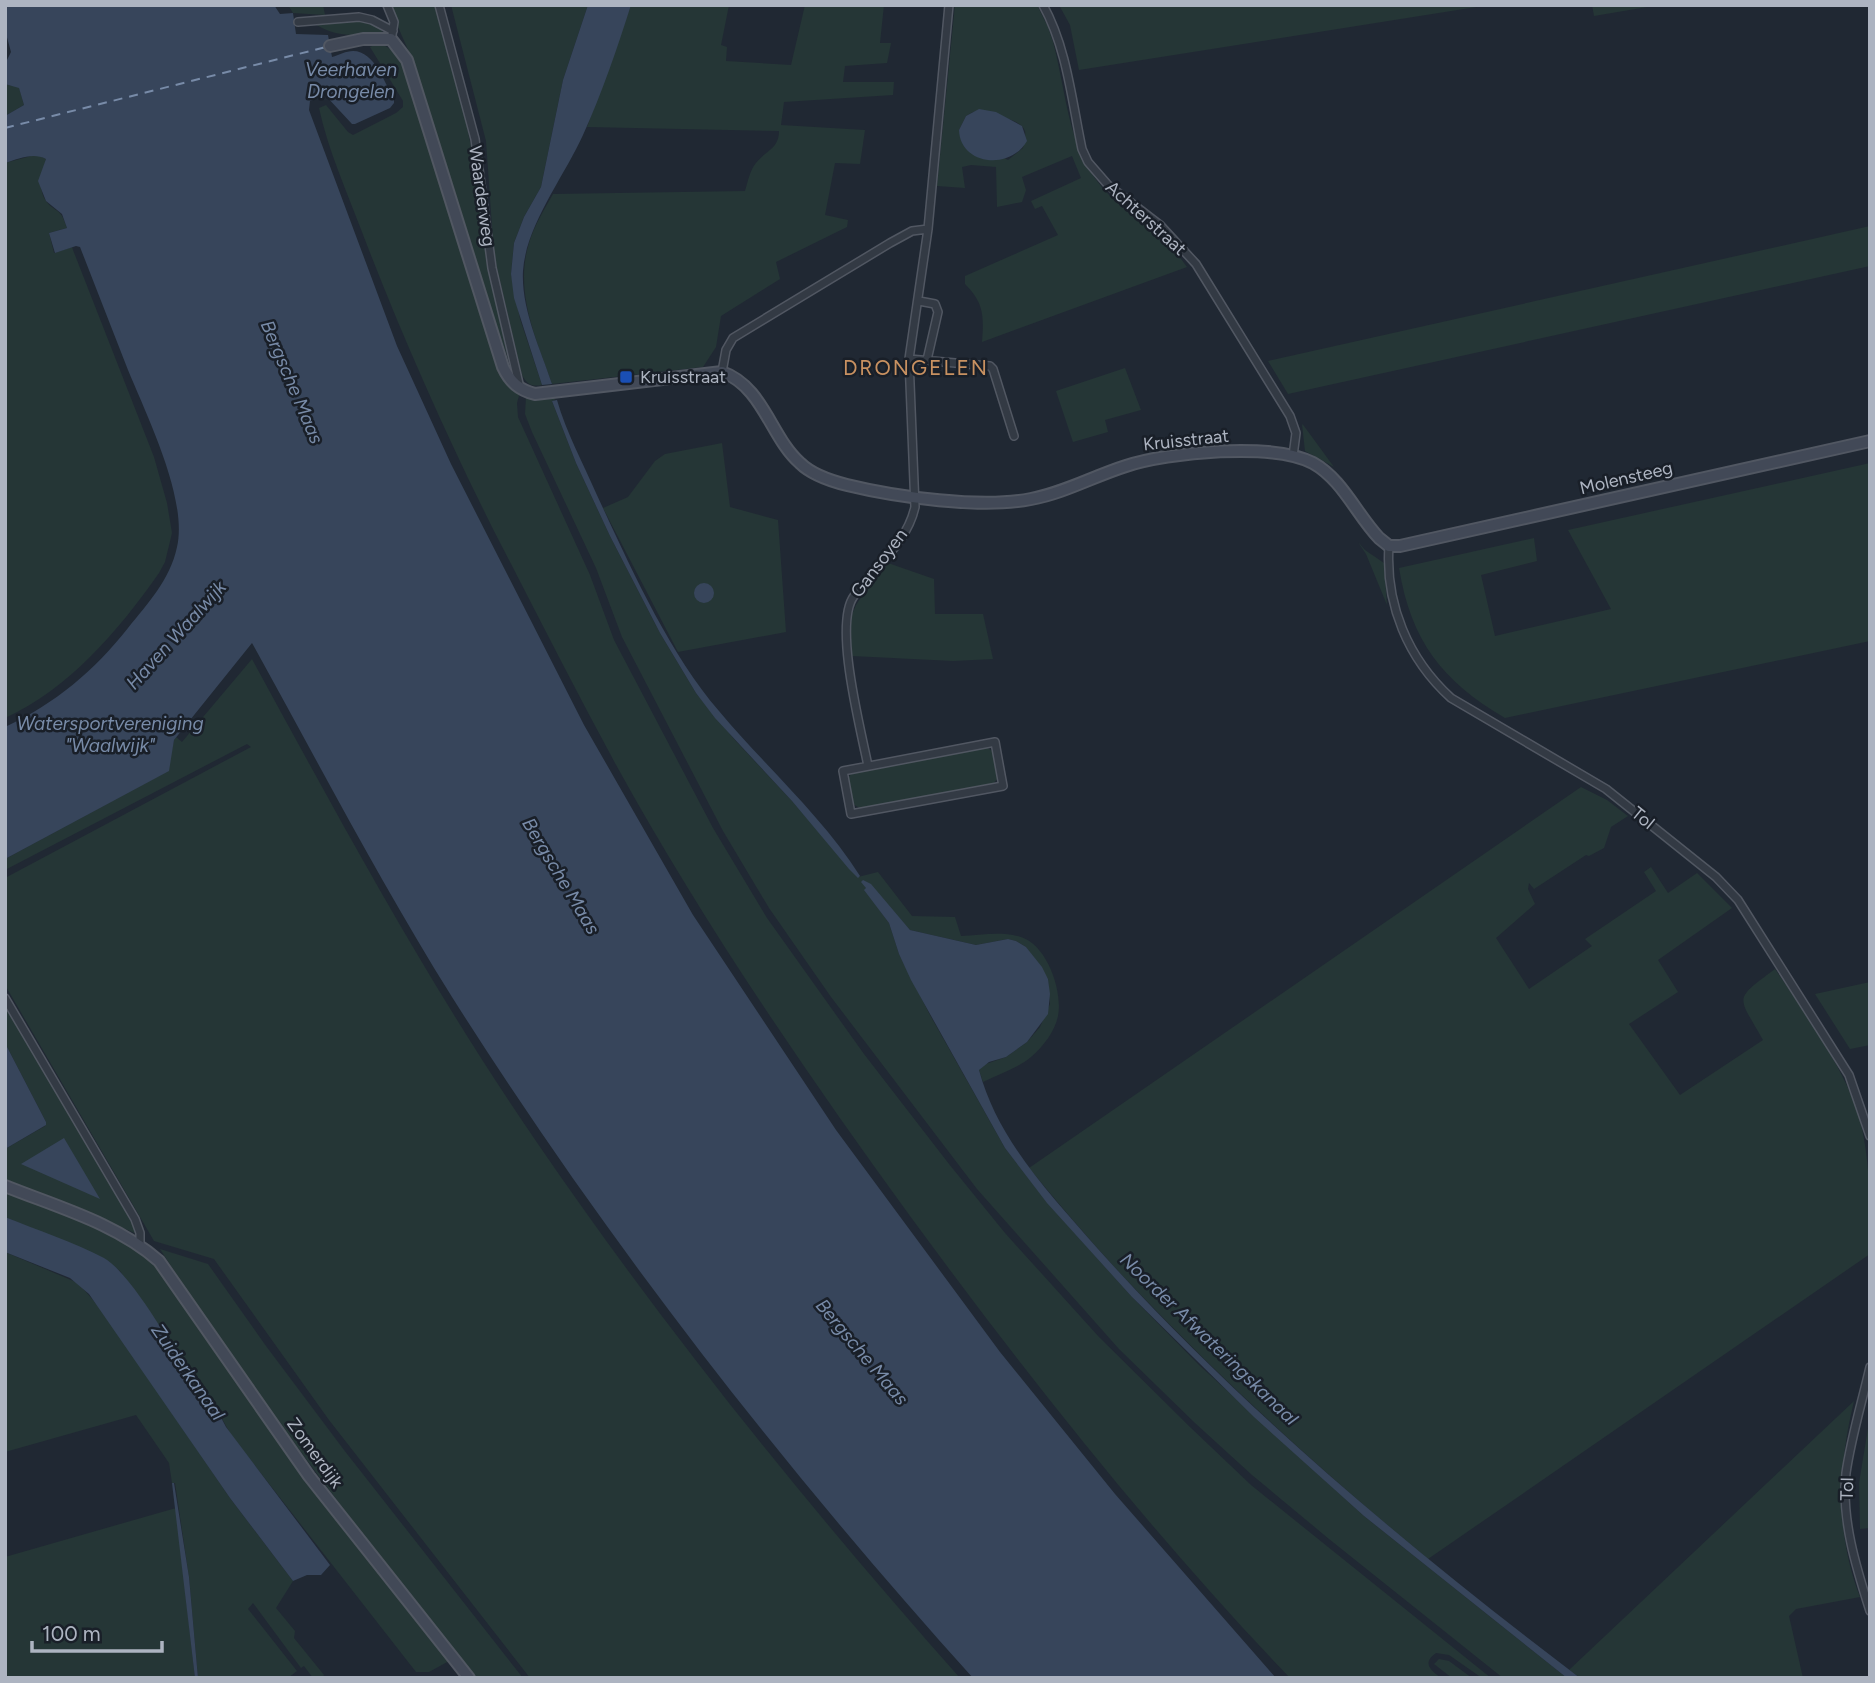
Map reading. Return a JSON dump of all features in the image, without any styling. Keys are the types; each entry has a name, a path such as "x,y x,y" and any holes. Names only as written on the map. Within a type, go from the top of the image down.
{"street":[{"path":"387,5 394,22 392,35"},
{"name":"Waarderweg","path":"439,5 475,139 492,268 520,388"},
{"name":"Gansoyen","path":"868,766 852,685 846,614 853,596 884,561 913,517 915,497 909,359 928,229 948,5"},
{"name":"Achterstraat","path":"1043,5 1060,48 1082,149 1088,163 1108,185 1160,225 1196,264 1290,416 1296,433 1293,456"},
{"path":"298,22 359,17 372,20 392,35 411,71 503,367 508,378 520,388 535,394 722,372 726,350 733,338 890,243 912,231 928,229"},
{"path":"330,46 392,35"},
{"path":"919,302 935,304 939,312 927,360"},
{"path":"909,359 990,366 1014,436"},
{"name":"Kruisstraat","path":"722,372 734,379 762,407 793,457 807,470 848,485 915,497 993,503 1016,501 1059,491 1127,465 1157,459 1204,453 1265,452 1293,456 1314,463 1333,479 1370,529 1389,546"},
{"name":"Molensteeg","path":"1389,546 1411,545 1870,441"},
{"name":"Tol","path":"1389,546 1390,587 1395,613 1409,644 1435,684 1451,698 1606,789 1738,900 1849,1075 1870,1136"},
{"path":"995,742 1003,786 851,814 843,771 868,766 995,742"},
{"path":"5,998 135,1219 140,1233 140,1245"},
{"name":"Zomerdijk","path":"5,1186 103,1225 140,1245 159,1261 309,1476 469,1678"},
{"name":"Tol","path":"1869,1606 1846,1516 1846,1474 1870,1367"}],"shaded area":[{"path":"288,5 323,5 325,15 293,13"},
{"path":"390,5 436,5 467,126 479,189 486,260 512,370 474,260 417,72"},
{"path":"451,5 588,5 563,80 541,187 524,217 514,243 511,274 520,319 542,385 530,384 522,375 494,255 486,141"},
{"path":"631,5 729,5 721,45 727,47 726,61 791,65 805,5 884,5 880,43 891,43 887,63 845,66 843,82 894,82 893,95 784,102 781,125 865,130 860,164 835,163 825,215 848,220 847,227 776,262 780,279 721,316 716,347 703,367 552,384 529,315 524,279 531,237 553,194 745,191 754,166 777,142 779,131 587,127"},
{"path":"955,5 1037,5 1053,42 1071,124 1085,163 1111,197 1170,247 1187,267 982,342 981,310 976,297 965,284 965,276 1058,235 1042,206 1035,209 1031,201 1081,178 1072,156 1022,177 1026,190 1022,202 997,207 996,167 962,167 965,188 937,186","holes":["973,112 1017,122 1025,131 1023,148 1008,160 959,130 966,116"]},
{"path":"1059,5 1489,5 1079,70 1070,25"},
{"path":"1592,5 1659,5 1594,16"},
{"path":"362,20 380,28 383,33 338,33 312,22"},
{"path":"379,43 395,53 406,69 490,337 520,392 517,403 518,417 590,575 614,640 713,828 767,918 864,1054 949,1164 1005,1233 1099,1337 1251,1485 1491,1678 1482,1678 1449,1655 1436,1653 1429,1660 1429,1666 1441,1678 1290,1678 1189,1568 1092,1453 1000,1336 831,1106 755,994 683,880 615,763 494,531 392,308 338,171 319,108 326,105 353,135 403,107 403,101 370,47"},
{"path":"5,84 19,87 24,105 5,116"},
{"path":"31,156 46,159 42,180 43,196 49,205 60,213 67,228 49,233 54,253 72,247 154,457 172,533 165,562 159,573 110,636 50,691 5,718 5,163"},
{"path":"1870,226 1870,266 1288,394 1268,361"},
{"path":"1125,368 1141,410 1105,420 1108,432 1073,442 1056,391"},
{"path":"552,394 555,400 552,401 576,463 660,633 696,693 734,739 858,877 878,872 912,916 955,917 961,936 999,934 1021,937 1038,949 1045,959 1058,994 1058,1016 1054,1027 1044,1044 1026,1061 983,1082 979,1070 983,1065 1006,1057 1027,1042 1040,1027 1050,1004 1048,979 1026,947 1016,941 1008,939 976,945 910,930 870,886 865,890 889,923 899,954 930,1015 1005,1148 1047,1202 1132,1297 1199,1365 1364,1516 1567,1678 1503,1678 1329,1539 1252,1475 1119,1349 977,1189 831,997 769,908 723,831 622,637 596,568 532,432 525,414 526,397"},
{"path":"1302,424 1304,426 1334,467 1305,451"},
{"path":"722,443 730,507 778,520 786,632 678,652 603,508 628,497 655,461 665,454"},
{"path":"1870,463 1870,641 1505,718 1483,704 1447,674 1421,638 1404,594 1399,568 1534,538 1537,561 1481,575 1495,636 1611,609 1568,530"},
{"path":"1358,542 1384,563 1387,605 1366,554"},
{"path":"888,563 934,579 935,614 983,614 993,659 953,661 852,656 850,637 853,613 862,596"},
{"path":"252,659 424,966 538,1144 688,1351 794,1484 960,1678 530,1678 329,1420 214,1259 154,1241 5,985 5,878 251,747 247,744 5,870 5,859 168,771 176,737 182,742"},
{"path":"986,747 994,752 999,777 993,784 861,809 853,804 848,779 852,772"},
{"path":"1581,787 1607,800 1628,816 1611,827 1604,848 1586,855 1534,889 1529,883 1528,889 1535,904 1496,938 1529,989 1592,946 1585,939 1656,891 1644,872 1651,867 1668,893 1697,873 1732,908 1658,960 1678,992 1629,1024 1680,1095 1763,1040 1744,1006 1744,1000 1751,987 1775,969 1835,1062 1854,1101 1864,1137 1868,1170 1870,1254 1428,1559 1316,1463 1172,1327 1110,1262 1029,1168"},
{"path":"1870,982 1870,1045 1850,1049 1815,994"},
{"path":"5,996 142,1236 5,1179 5,1149 45,1126 46,1122 5,1043"},
{"path":"5,1189 133,1244 158,1266 198,1329 360,1548 449,1661 429,1672 416,1672 231,1435 206,1389 198,1388 194,1384 120,1271 105,1259 5,1217"},
{"path":"160,1249 208,1264 344,1450 523,1678 476,1678 312,1468 234,1360"},
{"path":"5,1252 78,1283 101,1309 230,1498 293,1581 276,1608 295,1631 294,1638 324,1675 322,1678 313,1678 304,1666 301,1668 253,1603 248,1609 297,1671 288,1678 198,1678 189,1577 175,1483 172,1483 169,1463 136,1415 5,1452"},
{"path":"1854,1401 1845,1450 1842,1499 1846,1548 1860,1597 1796,1609 1789,1616 1803,1678 1580,1678 1569,1670"},
{"path":"1870,1416 1870,1528 1860,1529 1859,1483"},
{"path":"176,1508 195,1678 5,1678 5,1557"},
{"path":"1439,1659 1449,1661 1472,1678 1452,1678 1434,1664"}],"water":[{"path":"5,5 274,5 280,14 293,13 296,34 328,35 332,57 353,51 361,52 373,62 394,100 390,108 355,124 326,96 310,101 309,110 397,346 451,464 584,725 693,915 836,1130 1000,1352 1115,1494 1276,1678 973,1678 832,1516 764,1433 633,1263 571,1176 425,954 252,643 174,740 169,771 5,859 5,727 57,697 102,658 164,581 174,559 179,528 177,506 164,458 80,247 55,253 49,233 67,228 62,214 46,201 38,181 46,159 31,156 5,163 5,116 24,105 19,88 5,84 5,64 11,52 5,30"},
{"path":"588,5 631,5 590,119 538,219 526,254 523,271 525,300 552,384 542,385 514,298 511,274 514,243 524,217 541,187 563,80"},
{"path":"979,109 996,112 1022,126 1027,141 1019,151 1009,157 987,160 968,151 959,130 966,116"},
{"path":"557,400 570,436 622,549 666,635 683,662 719,711 829,833 860,876 858,878 792,801 715,718 696,693 660,633 610,536 576,463 552,401"},
{"path":"704,583 711,586 714,593 711,600 704,603 697,600 694,593 697,586"},
{"path":"863,880 871,884 910,930 976,945 1008,939 1026,947 1048,979 1048,1014 1027,1042 1006,1057 989,1062 979,1070 999,1120 1028,1166 1098,1249 1153,1308 1269,1421 1390,1527 1580,1678 1567,1678 1364,1516 1254,1417 1132,1297 1047,1203 1005,1148 911,980 889,923 864,890 866,888 861,882"},
{"path":"5,1043 46,1125 5,1149"},
{"path":"64,1138 100,1199 21,1164"},
{"path":"5,1217 104,1258 127,1280 153,1316 194,1384 198,1388 206,1389 226,1427 330,1565 321,1575 307,1575 293,1581 230,1498 89,1294 70,1278 5,1252"},
{"path":"172,1483 189,1577 198,1678 195,1678"}],"ferry route":[{"path":"5,128 326,47"}],"place":[{"name":"Kruisstraat","path":"626,377"}],"district":[{"name":"DRONGELEN","path":"916,367"}],"water label":[{"name":"Veerhaven Drongelen","path":"351,80"},
{"name":"Bergsche Maas","path":"292,382"},
{"name":"Haven Waalwijk","path":"176,635"},
{"name":"Watersportvereniging \"Waalwijk\"","path":"110,734"},
{"name":"Bergsche Maas","path":"561,876"},
{"name":"Noorder Afwateringskanaal","path":"1209,1339"},
{"name":"Bergsche Maas","path":"862,1352"},
{"name":"Zuiderkanaal","path":"188,1372"}]}
